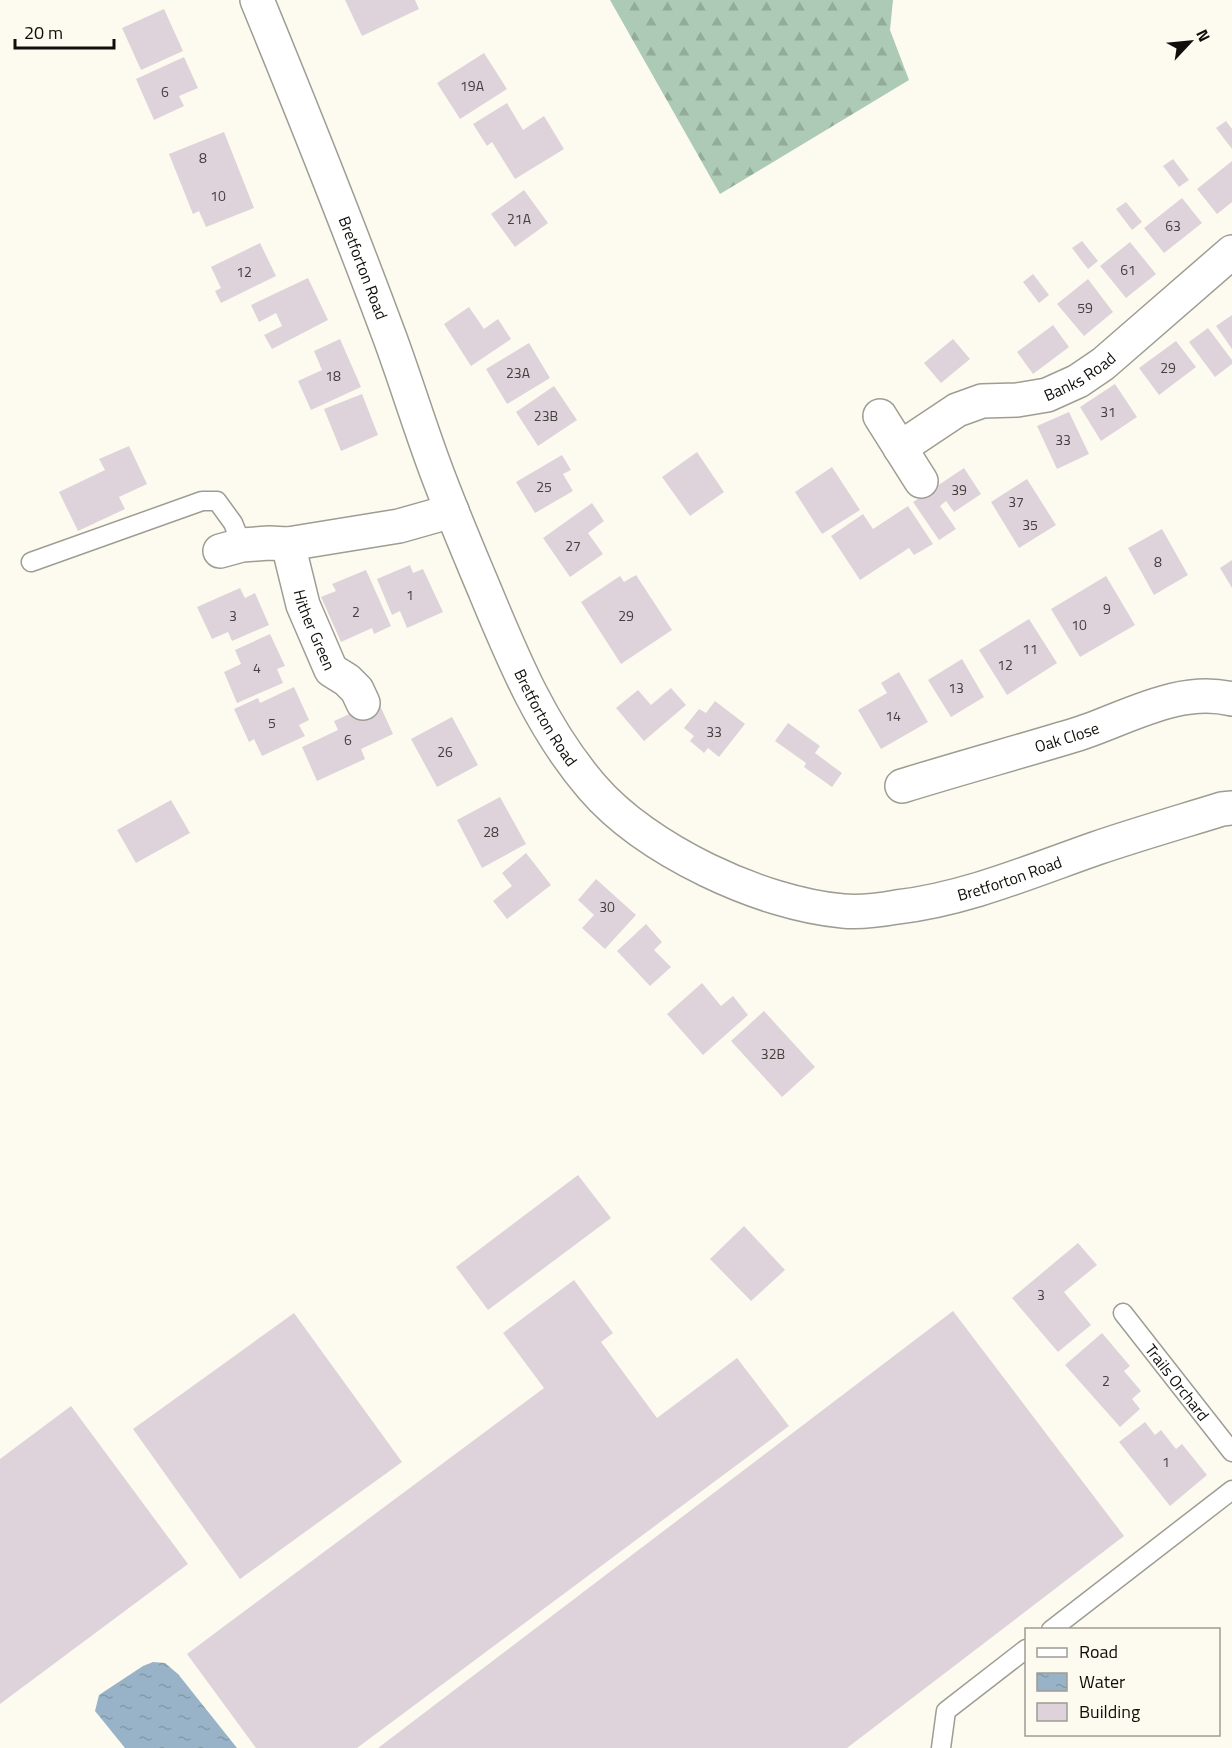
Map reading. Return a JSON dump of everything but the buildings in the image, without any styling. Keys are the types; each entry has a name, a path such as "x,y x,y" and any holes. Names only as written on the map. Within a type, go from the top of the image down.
{"main road":[{"name":"Bretforton Road","path":"257,0 390,340 452,511 502,633 531,698 569,757 593,788 620,816 694,864 749,887 803,904 845,911 912,906 966,894 1115,842 1222,809 1232,808"},
{"name":"Banks Road","path":"900,448 957,410 982,401 1017,400 1047,395 1078,381 1103,364 1232,252"},
{"path":"880,416 921,481"},
{"path":"231,548 268,543 288,544 399,526 452,511"},
{"name":"Hither Green","path":"288,544 303,605 331,670 347,680 357,690 363,703"},
{"name":"Oak Close","path":"902,786 1080,733 1156,705 1192,696 1232,699"}],"lane":[{"path":"31,562 202,501 217,501 233,523 231,548"},
{"name":"Trails Orchard","path":"1123,1313 1232,1452"},
{"path":"1052,1628 1232,1490"},
{"path":"941,1748 945,1712 1025,1649"}],"green space":[{"path":"610,0 893,0 890,30 909,80 720,194"}],"water":[{"path":"153,1662 165,1663 178,1674 237,1748 125,1748 95,1711 99,1695 143,1666"}]}
